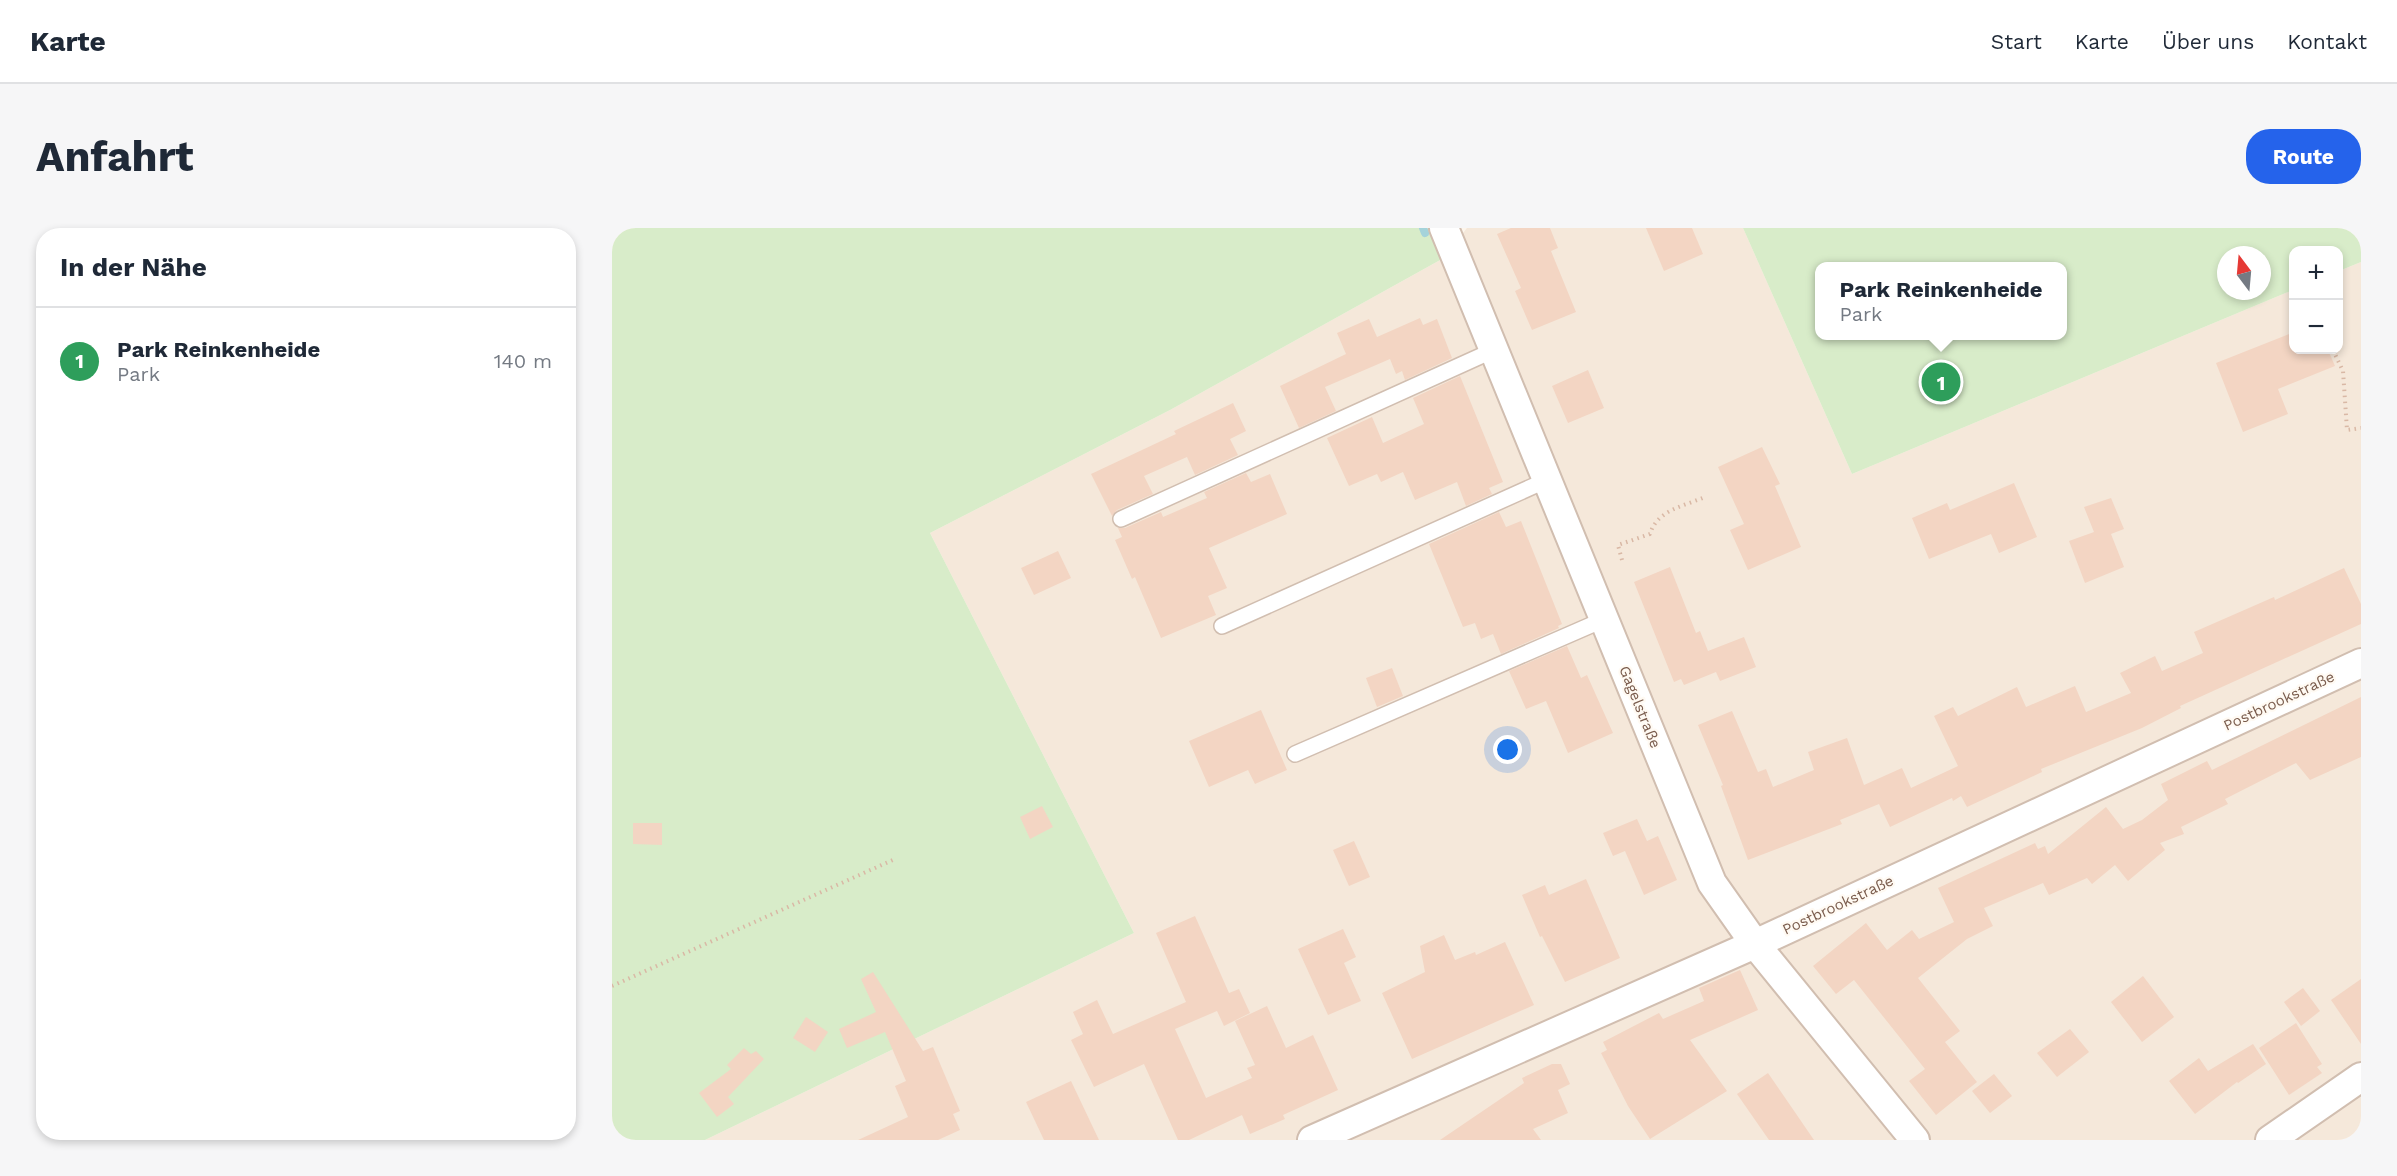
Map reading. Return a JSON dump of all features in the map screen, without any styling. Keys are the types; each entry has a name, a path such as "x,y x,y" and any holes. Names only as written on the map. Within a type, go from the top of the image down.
{"street":[{"name":"Gagelstraße","path":"1444,228 1712,883 1755,944 1915,1140"},
{"name":"Postbrookstraße","path":"1312,1140 1755,944 2361,663"},
{"path":"2270,1140 2361,1077"}],"lane":[{"path":"1121,519 1494,350"},
{"path":"1222,626 1547,480"},
{"path":"1295,754 1605,619"}],"path":[{"path":"2334,354 2343,371 2347,430 2361,428"},
{"path":"1622,560 1617,545 1650,534 1653,522 1661,515 1705,497"},
{"path":"612,986 895,859"}],"shaded area":[{"path":"1467,228 1743,228 1852,474 2289,292 2289,354 2343,354 2343,269 2361,262 2361,1140 705,1140 1134,933 930,533 1170,410 1442,259"}],"green space":[{"path":"612,228 1429,228 1442,259 1170,410 930,533 1134,933 705,1140 612,1140"},
{"path":"1743,228 2361,228 2361,262 2343,269 2343,246 2289,246 2289,292 2271,299 2271,246 2217,246 2217,300 2269,300 1852,474"}],"building":[{"path":"1511,228 1550,228 1558,248 1551,251 1576,312 1532,330 1515,291 1521,288 1497,234"},
{"path":"1646,228 1692,228 1703,254 1664,271"},
{"path":"1420,318 1423,325 1437,319 1452,358 1405,380 1402,371 1396,374 1390,359 1325,387 1336,411 1299,428 1280,386 1346,354 1337,333 1369,319 1377,337"},
{"path":"2289,334 2289,354 2330,354 2335,366 2278,389 2288,414 2243,432 2216,363"},
{"path":"1588,370 1604,408 1568,423 1552,386"},
{"path":"1460,376 1503,482 1489,488 1492,494 1466,506 1457,482 1415,500 1403,472 1381,482 1377,474 1349,486 1327,438 1372,417 1383,443 1424,424 1413,398"},
{"path":"1233,403 1246,431 1230,439 1238,455 1195,475 1187,457 1144,476 1153,494 1117,510 1112,516 1091,474 1176,434 1174,431"},
{"path":"1762,447 1780,484 1775,486 1801,547 1748,570 1730,530 1744,524 1718,467"},
{"path":"1246,473 1251,482 1270,474 1287,514 1209,548 1227,588 1208,596 1216,615 1161,638 1135,577 1132,579 1115,540 1122,537 1118,528 1125,528 1161,512 1163,517 1207,498 1204,492"},
{"path":"2014,483 2037,537 1999,553 1991,534 1929,559 1912,518 1947,503 1950,510"},
{"path":"2111,498 2124,529 2111,534 2124,567 2085,583 2069,541 2094,532 2084,507"},
{"path":"1499,512 1506,527 1521,521 1562,624 1558,626 1559,628 1501,654 1493,634 1481,639 1475,623 1463,627 1429,544"},
{"path":"1058,551 1071,578 1034,595 1021,568"},
{"path":"1670,567 1696,633 1700,631 1708,651 1744,637 1756,667 1720,681 1716,672 1684,685 1681,679 1674,682 1634,582"},
{"path":"2344,568 2361,604 2361,624 2180,706 2181,708 2142,728 2041,769 2042,772 1967,807 1961,796 1953,801 1952,798 1890,827 1879,804 1840,820 1842,824 1748,860 1721,786 1723,785 1698,725 1732,711 1758,772 1766,769 1773,787 1814,770 1808,752 1847,738 1864,785 1902,768 1911,788 1958,766 1934,716 1953,707 1958,716 2017,687 2026,707 2075,686 2086,712 2131,693 2120,673 2155,656 2162,671 2203,653 2194,632 2274,597 2275,600"},
{"path":"1567,646 1581,678 1587,675 1613,733 1568,753 1546,701 1526,709 1509,671"},
{"path":"1392,668 1403,696 1377,707 1366,678"},
{"path":"2361,697 2361,757 2310,780 2296,763 2225,799 2228,804 2181,827 2184,834 2160,843 2165,850 2128,881 2115,865 2092,884 2087,878 2049,895 2043,883 1984,908 1993,926 1967,939 1918,978 1960,1031 1945,1042 1977,1082 1936,1115 1909,1081 1925,1069 1854,980 1836,994 1813,966 1866,923 1887,950 1912,930 1919,939 1954,922 1938,888 2035,843 2038,849 2045,846 2048,854 2106,807 2123,829 2142,820 2168,800 2161,784 2207,761 2212,770"},
{"path":"1261,710 1287,770 1255,784 1248,770 1209,787 1189,741"},
{"path":"1042,806 1053,827 1030,839 1020,817"},
{"path":"1637,819 1647,841 1658,836 1677,880 1644,895 1625,851 1613,856 1603,833"},
{"path":"633,823 662,823 662,845 633,844"},
{"path":"1354,841 1370,877 1349,886 1333,850"},
{"path":"1586,879 1620,958 1565,982 1542,936 1540,937 1522,895 1545,885 1549,895"},
{"path":"1195,916 1229,993 1239,989 1250,1013 1224,1026 1217,1011 1175,1029 1206,1098 1252,1078 1247,1068 1255,1065 1235,1021 1267,1006 1286,1048 1313,1035 1338,1090 1283,1115 1285,1119 1250,1134 1242,1115 1189,1140 1178,1140 1144,1064 1094,1087 1071,1040 1083,1034 1073,1012 1097,1000 1113,1034 1186,1002 1156,933"},
{"path":"1343,929 1356,957 1344,963 1361,1001 1328,1015 1298,949"},
{"path":"1444,935 1455,960 1475,952 1476,955 1505,942 1534,1005 1412,1059 1382,993 1425,972 1420,946"},
{"path":"1740,970 1758,1010 1690,1040 1727,1091 1650,1139 1628,1106 1601,1053 1607,1050 1603,1042 1659,1013 1663,1019 1704,1001 1699,988"},
{"path":"873,972 923,1051 933,1047 960,1111 953,1114 960,1130 938,1140 858,1140 908,1117 895,1086 906,1081 885,1032 847,1048 839,1029 876,1012 861,979"},
{"path":"2143,976 2174,1017 2142,1042 2111,1002"},
{"path":"2361,979 2361,1044 2331,1000"},
{"path":"2303,988 2320,1011 2301,1026 2284,1002"},
{"path":"806,1017 828,1032 815,1052 793,1038"},
{"path":"2296,1023 2322,1064 2317,1067 2322,1073 2289,1095 2259,1048"},
{"path":"2070,1029 2089,1052 2057,1077 2037,1053"},
{"path":"2253,1044 2266,1064 2237,1082 2195,1114 2169,1081 2199,1058 2208,1071"},
{"path":"744,1048 751,1054 756,1051 764,1059 728,1097 734,1104 717,1117 699,1093 731,1069 727,1065"},
{"path":"1552,1064 1561,1064 1570,1084 1558,1090 1568,1113 1533,1129 1541,1140 1440,1140 1524,1083 1522,1078"},
{"path":"1768,1073 1814,1140 1769,1140 1737,1094"},
{"path":"1994,1074 2012,1096 1990,1113 1972,1091"},
{"path":"1071,1081 1099,1140 1044,1140 1026,1102"}],"waterway":[{"path":"1423,228 1425,233"}],"place":[{"name":"Park Reinkenheide","path":"1941,382"}]}
